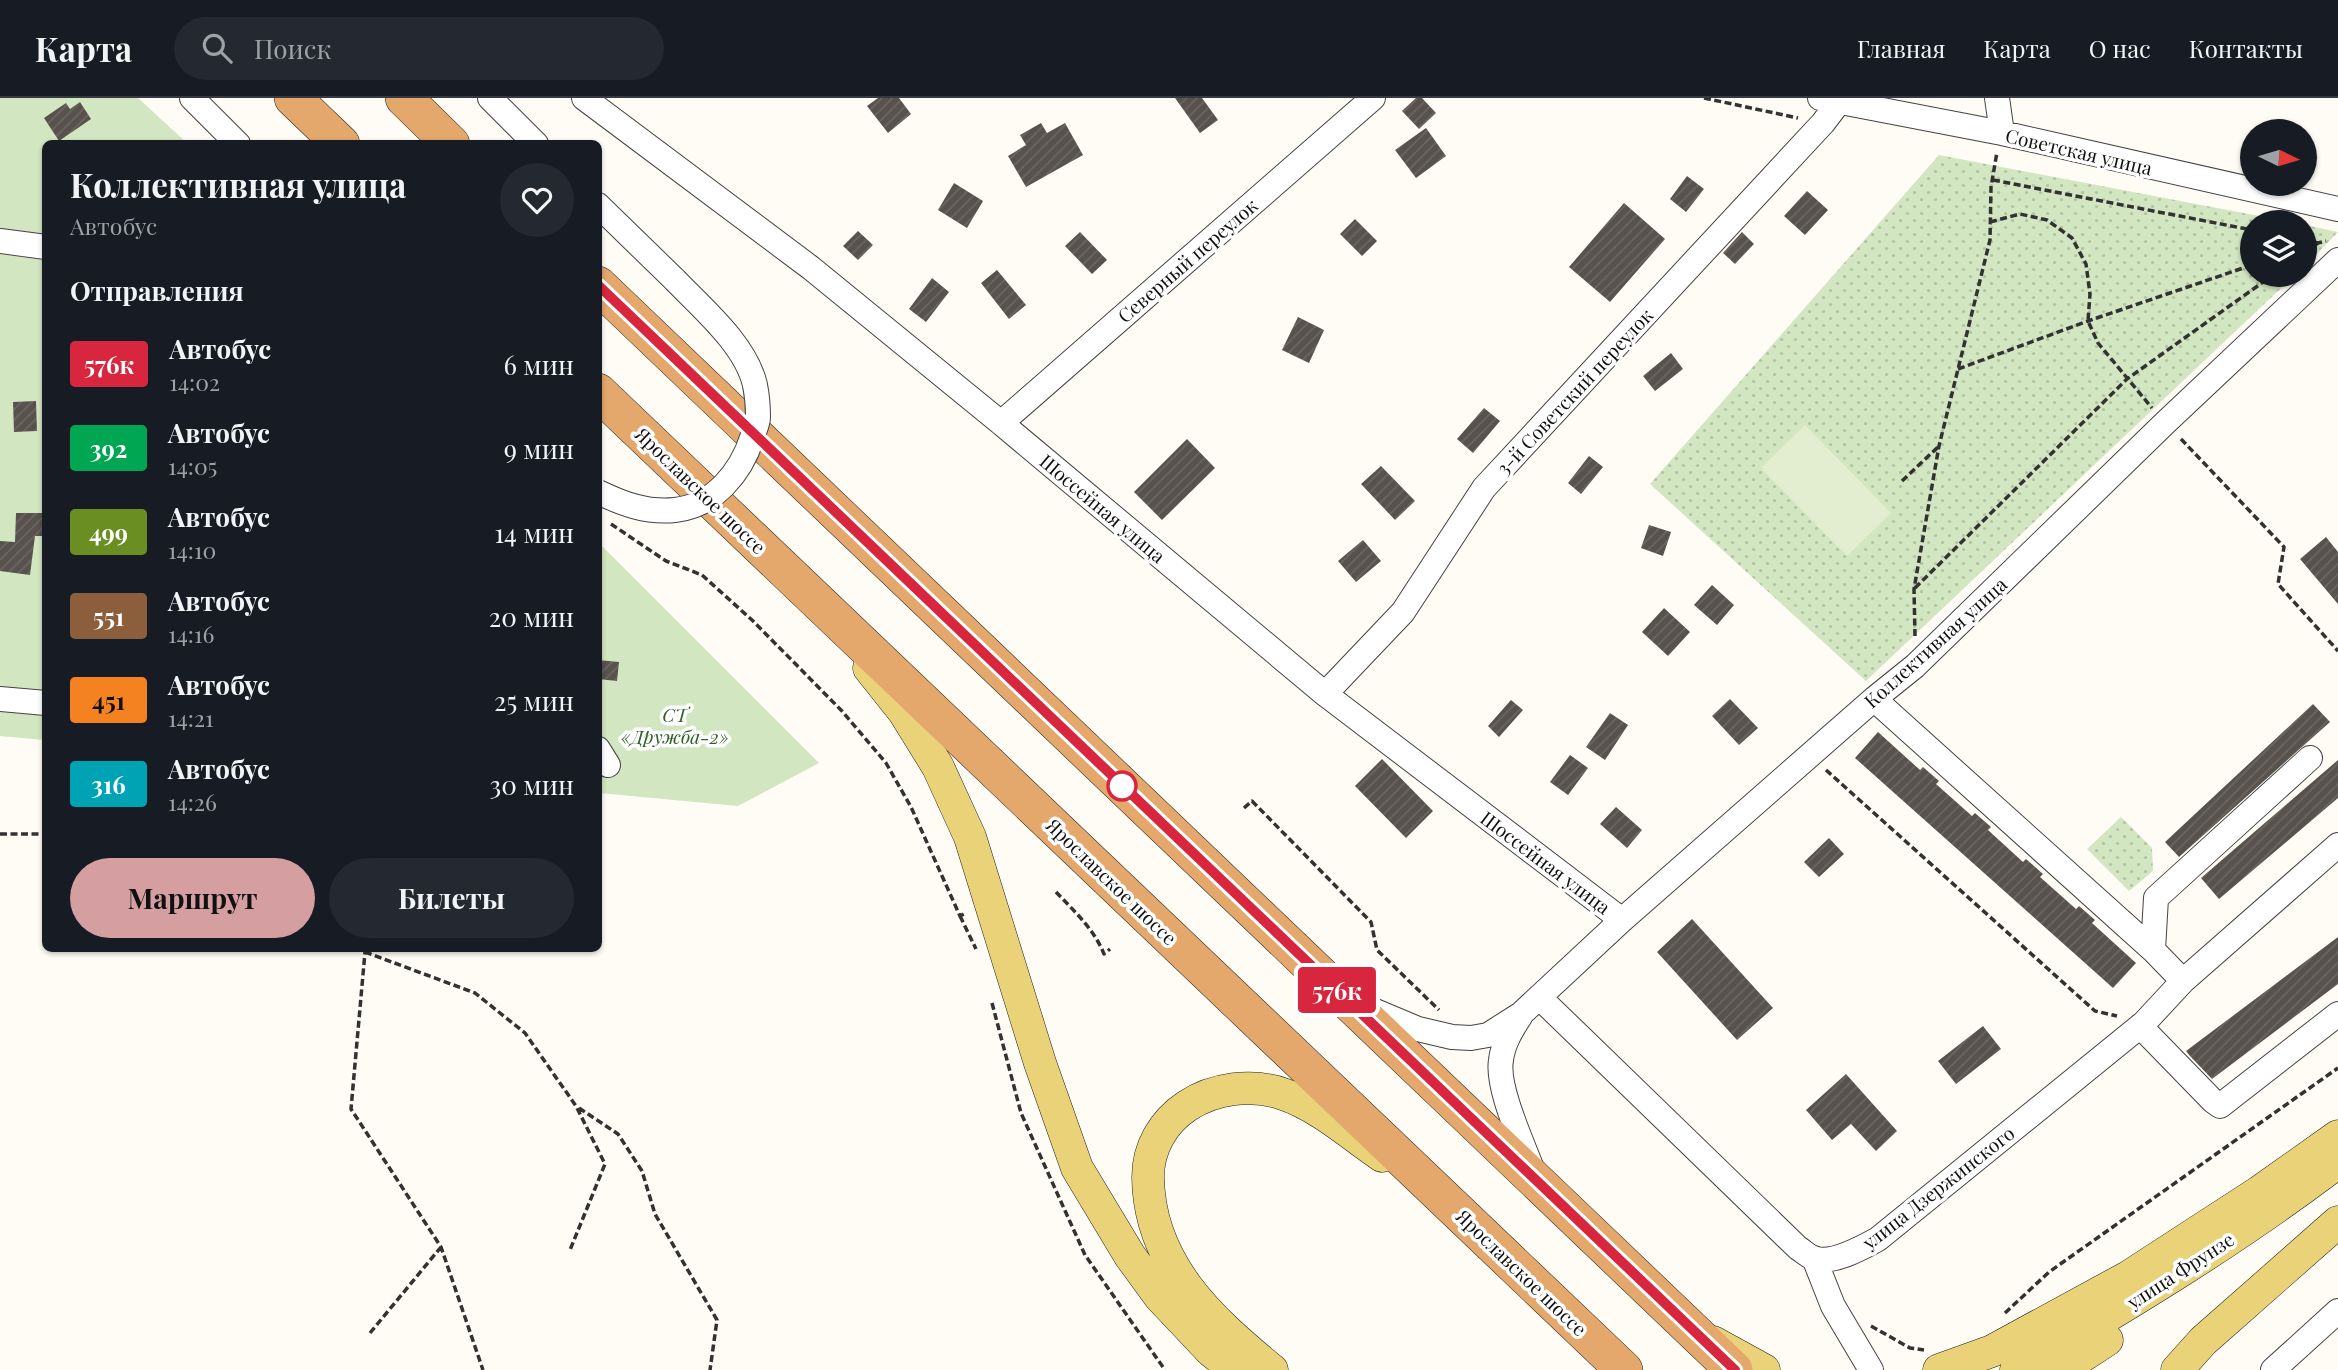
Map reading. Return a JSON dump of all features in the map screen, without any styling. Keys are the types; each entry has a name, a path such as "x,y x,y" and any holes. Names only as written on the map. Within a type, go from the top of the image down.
{"highway":[{"path":"293,98 337,140"},
{"path":"404,98 447,140"},
{"path":"602,289 1734,1370"},
{"name":"Ярославское шоссе","path":"602,396 1624,1370"}],"main road":[{"path":"804,589 904,712 938,767 970,837 1040,1063 1077,1168 1129,1256 1160,1297 1211,1351 1235,1370"},
{"path":"1272,1370 1228,1334 1201,1305 1172,1265 1153,1224 1148,1163 1157,1138 1173,1116 1191,1103 1214,1092 1246,1087 1283,1093 1315,1110 1445,1198"},
{"path":"1934,1360 1992,1351 2128,1278 2259,1192 2338,1136"},
{"name":"улица Фрунзе","path":"2016,1370 2139,1299 2338,1162"},
{"name":"улица Фрунзе","path":"2061,1370 2263,1240 2338,1186"},
{"path":"2177,1370 2203,1340 2338,1222"},
{"path":"1696,1333 1764,1370"}],"street":[{"path":"192,98 234,140"},
{"path":"489,98 532,140"},
{"name":"Шоссейная улица","path":"584,98 811,268 1325,694 1622,919"},
{"name":"Северный переулок","path":"1001,423 1373,98"},
{"path":"1997,98 2002,133"},
{"name":"Советская улица","path":"1829,100 2002,133 2338,209"},
{"name":"3-й Советский переулок","path":"1325,694 1402,611 1484,488 1814,133 1829,100"},
{"path":"602,209 675,280 739,350 755,383 758,419 748,453 729,481 705,501 677,510 649,510 622,504 602,494"},
{"path":"0,241 42,247"},
{"name":"Коллективная улица","path":"1345,998 1418,1029 1452,1037 1471,1038 1488,1035 1530,1006 1622,919 1915,666 2165,423 2333,250"},
{"path":"0,699 42,703"},
{"path":"1874,699 2154,950 2183,981"},
{"path":"2154,950 2156,898 2310,758"},
{"name":"улица Дзержинского","path":"1814,1258 1833,1258 1853,1253 1878,1239 2142,1024 2183,981 2338,845"},
{"path":"1530,1006 1798,1248 1814,1258 1833,1306 1871,1370"},
{"name":"Коллективная улица","path":"1530,1006 1505,1041 1500,1061 1501,1083 1537,1182"},
{"path":"2142,1024 2220,1106 2338,1014"},
{"path":"2273,1370 2338,1311"}],"path":[{"path":"1915,666 1914,589 1939,446 1990,240 1993,180 2002,133"},
{"path":"1993,180 2240,228"},
{"path":"1990,222 2020,215 2047,220 2072,238 2086,264 2090,294 2088,321 2098,342 2165,423 2284,547 2278,584 2338,651"},
{"path":"2318,243 2333,250"},
{"path":"1958,369 2240,269"},
{"path":"1914,589 2127,379 2256,287"},
{"path":"1902,481 1939,446"},
{"path":"610,523 666,561 702,575 752,620 841,710 886,763 911,807 960,916 972,910"},
{"path":"1810,755 2095,1011 2142,1024"},
{"path":"1244,808 1252,801 1371,922 1377,950 1440,1010"},
{"path":"0,834 42,834"},
{"path":"1056,892 1098,939 1104,954 1110,949"},
{"path":"364,952 351,1109 441,1247 483,1370"},
{"path":"369,952 475,993 525,1033 576,1106 605,1164 570,1250"},
{"path":"2002,1316 2049,1272 2338,1068"},
{"path":"576,1106 618,1134 642,1171 654,1214 717,1320 710,1370"},
{"path":"370,1332 441,1247"},
{"path":"1870,1326 1934,1360"}],"green space":[{"path":"0,98 138,98 184,140 42,140 42,740 0,736"},
{"path":"1939,155 2240,212 2240,287 2282,287 1866,681 1650,484"},
{"path":"2317,228 2338,232 2317,254"},
{"path":"1805,425 1891,513 1847,556 1761,468"},
{"name":"СТ «Дружба-2»","path":"602,546 819,763 738,806 602,793"},
{"path":"2121,817 2152,848 2153,871 2129,891 2087,849"}],"building":[{"path":"878,98 899,98 911,114 888,133 867,106"},
{"path":"1175,98 1202,98 1218,120 1200,133"},
{"path":"1416,98 1422,98 1436,113 1419,129 1402,111"},
{"path":"80,102 91,119 58,140 44,118 66,103 70,109"},
{"path":"1041,123 1047,133 1065,123 1083,155 1026,187 1008,156 1026,145 1020,135"},
{"path":"1426,128 1446,156 1416,178 1395,150"},
{"path":"1687,176 1704,189 1686,212 1670,199"},
{"path":"954,183 983,201 967,228 938,210"},
{"path":"1807,191 1828,210 1805,235 1784,216"},
{"path":"1624,203 1665,239 1610,302 1569,267"},
{"path":"1355,219 1377,241 1362,256 1340,234"},
{"path":"858,231 873,245 858,260 843,246"},
{"path":"1080,232 1107,260 1092,274 1065,246"},
{"path":"1742,232 1754,244 1735,264 1723,253"},
{"path":"997,270 1026,305 1009,319 981,283"},
{"path":"932,278 949,292 926,322 909,309"},
{"path":"1298,317 1324,330 1309,363 1282,350"},
{"path":"1671,353 1683,369 1655,391 1643,376"},
{"path":"36,401 37,431 14,432 13,402"},
{"path":"1484,408 1500,421 1473,453 1457,439"},
{"path":"1187,439 1215,468 1162,520 1134,492"},
{"path":"1589,456 1603,467 1581,494 1568,483"},
{"path":"1381,466 1415,501 1395,520 1361,484"},
{"path":"16,513 42,513 42,536 35,536 30,575 0,571 0,541 15,542"},
{"path":"1649,525 1671,532 1663,556 1641,548"},
{"path":"2326,537 2338,552 2338,604 2300,559"},
{"path":"1363,540 1381,561 1356,582 1338,561"},
{"path":"1712,585 1734,605 1717,625 1694,605"},
{"path":"1664,608 1690,632 1668,656 1642,632"},
{"path":"602,660 619,662 617,681 602,679"},
{"path":"1730,699 1758,728 1739,745 1712,716"},
{"path":"1511,700 1523,710 1499,737 1488,726"},
{"path":"2313,704 2330,722 2179,857 2165,842"},
{"path":"1610,713 1628,725 1605,760 1586,747"},
{"path":"1878,732 1920,770 1923,767 1939,781 1936,784 1972,816 1975,813 1991,827 1988,830 2023,862 2026,859 2043,874 2040,877 2076,909 2079,906 2095,920 2092,923 2136,963 2113,988 1855,758"},
{"path":"1570,755 1588,768 1568,795 1550,782"},
{"path":"1382,759 1433,811 1406,838 1355,786"},
{"path":"2338,760 2338,798 2219,899 2201,878"},
{"path":"1616,807 1642,830 1627,848 1600,824"},
{"path":"1829,838 1844,854 1819,877 1804,862"},
{"path":"1692,919 1773,1008 1737,1040 1657,952"},
{"path":"2338,937 2338,984 2212,1079 2186,1051"},
{"path":"1983,1026 2001,1049 1956,1084 1938,1061"},
{"path":"1846,1074 1897,1131 1876,1151 1851,1124 1832,1140 1806,1110"}],"bus line":[{"name":"576к","path":"602,289 1735,1370"}]}
